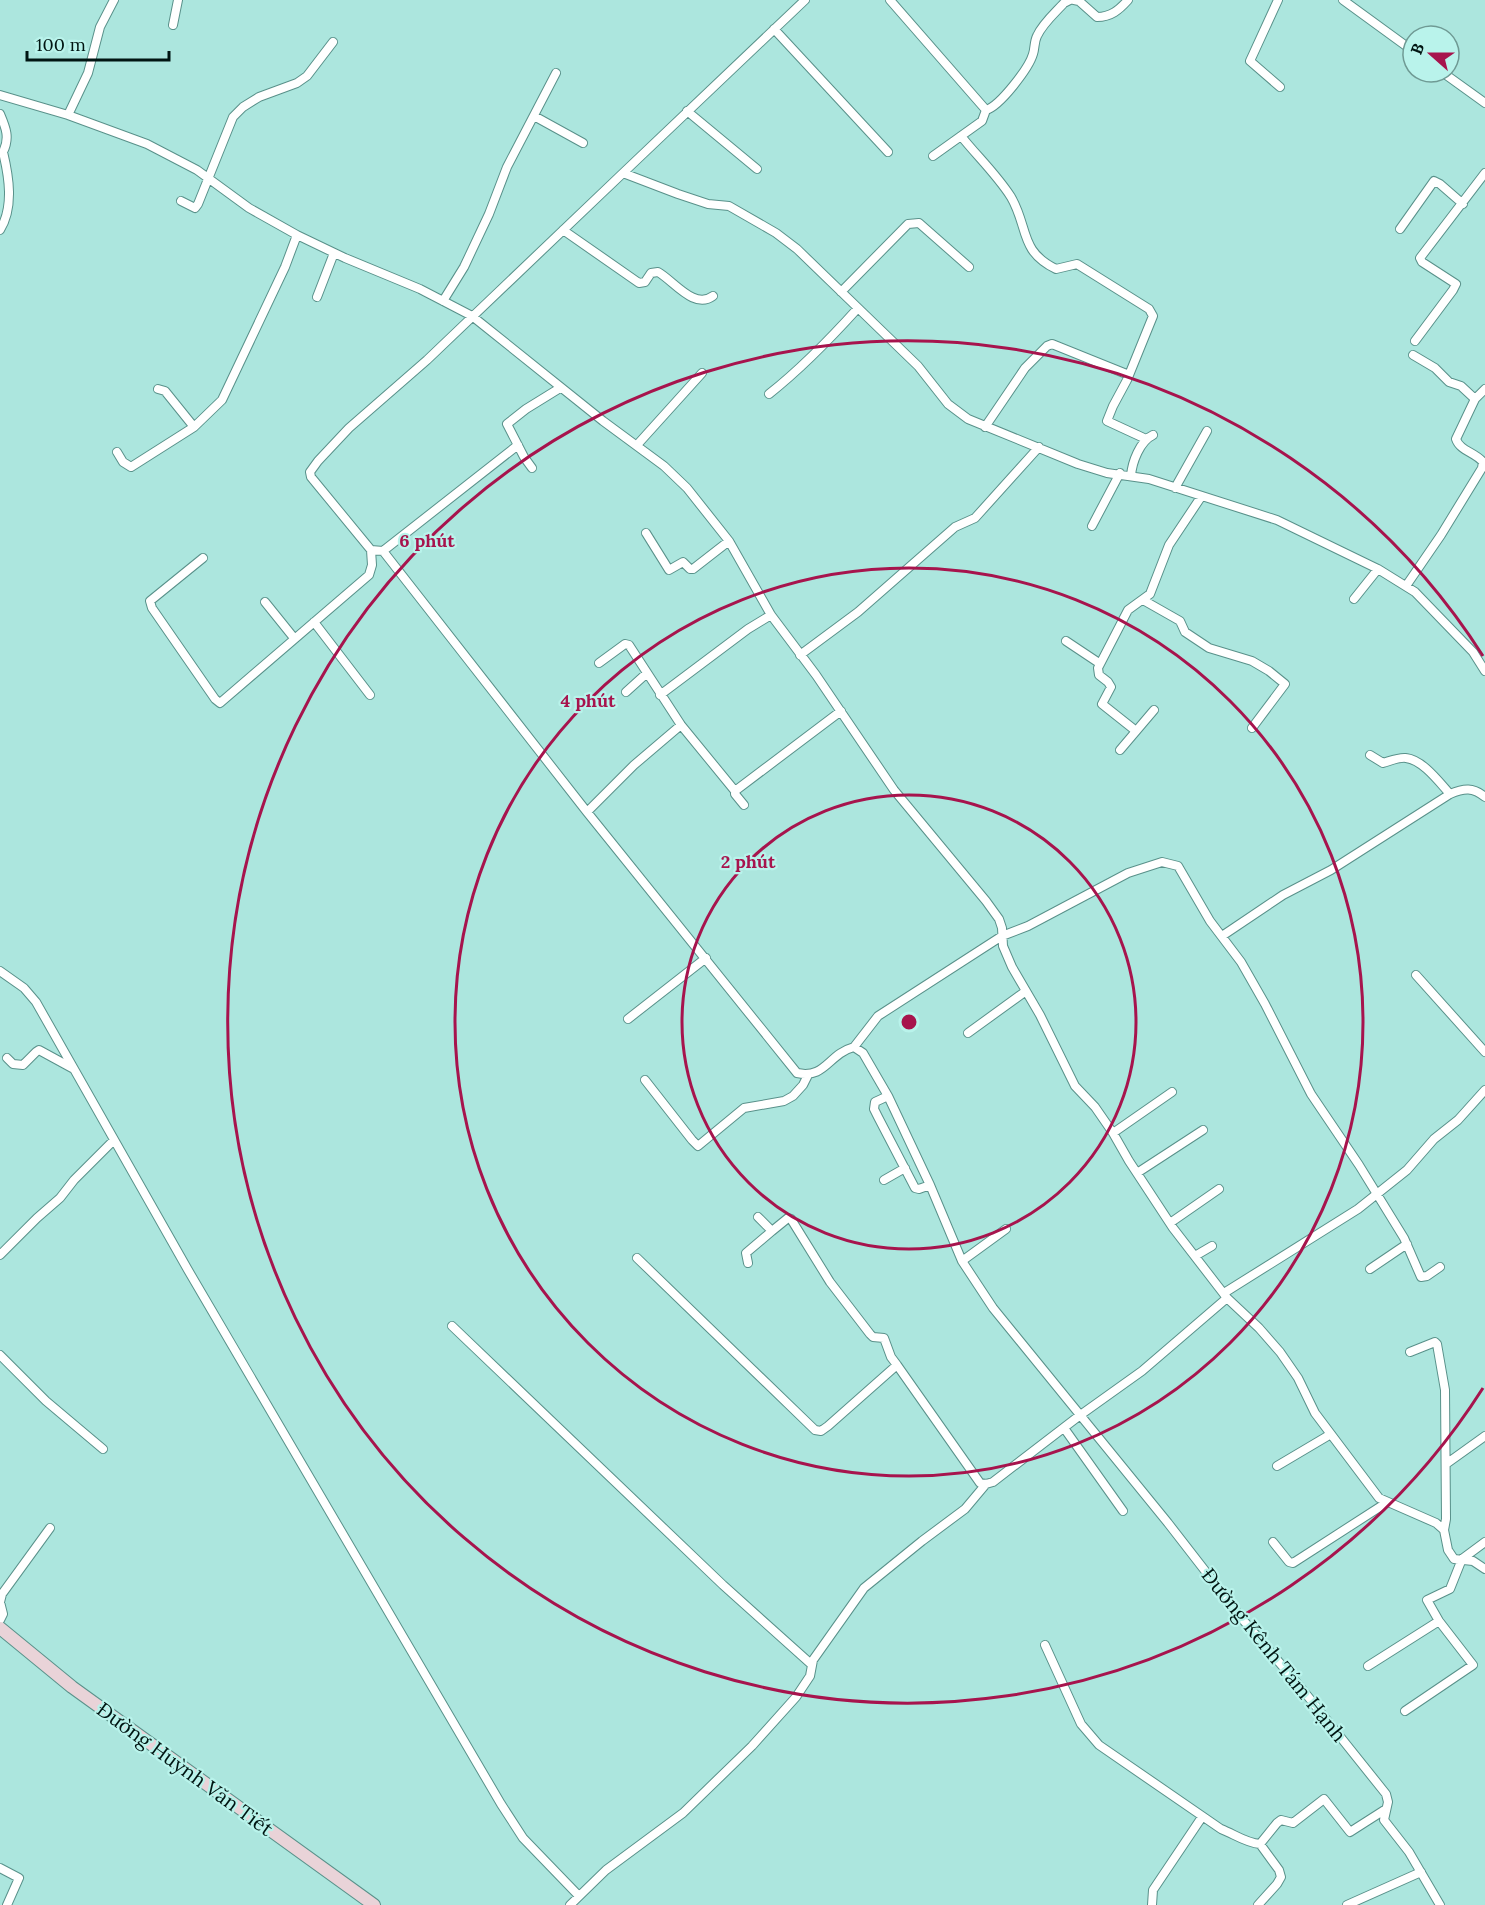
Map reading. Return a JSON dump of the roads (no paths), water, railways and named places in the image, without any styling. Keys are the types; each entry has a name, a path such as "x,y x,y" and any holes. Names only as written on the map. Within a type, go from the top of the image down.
{"street":[{"path":"68,116 88,73 100,27 114,0"},
{"path":"173,25 178,0"},
{"path":"203,558 150,602 175,644 218,702 222,702 369,575 372,565 371,549 311,477 311,469 349,428 427,360 805,0"},
{"path":"890,0 986,110"},
{"path":"986,110 992,109 1020,76 1033,55 1037,36 1064,3 1072,0 1078,1 1097,17 1104,17 1115,13 1128,0"},
{"path":"1278,0 1250,61 1280,87"},
{"path":"1343,0 1401,42"},
{"path":"774,29 888,152"},
{"path":"181,201 195,208 233,117 243,107 259,97 297,83 307,76 333,42"},
{"path":"443,301 464,267 489,214 507,167 556,73"},
{"path":"1459,84 1485,103"},
{"path":"0,95 147,144 176,158 249,208 297,235 420,289 472,316 603,422 664,466 687,488 729,541 771,615 816,675 894,790 999,919 1012,968 1076,1086 1095,1107 1113,1133 1170,1223 1226,1296 1280,1352 1298,1378 1315,1413 1379,1498 1436,1523 1444,1530"},
{"path":"933,156 982,120 986,110"},
{"path":"687,111 757,169"},
{"path":"0,114 8,138 3,152 9,178 9,199 5,221 0,230"},
{"path":"534,116 583,143"},
{"path":"961,136 1010,196 1023,222 1025,239 1039,258 1056,269 1077,264 1149,309 1153,316 1107,422 1150,437 1132,465 1131,476"},
{"path":"623,173 708,204 729,206 776,233 797,249 841,291 918,366 948,404 968,419 1078,464 1175,488 1276,520 1378,569 1415,592 1473,652 1485,671"},
{"path":"1415,341 1453,290 1455,284 1419,259 1485,173"},
{"path":"1400,229 1434,181 1462,204"},
{"path":"841,291 908,224 919,223 969,267"},
{"path":"563,230 639,283 645,282 651,273 658,272 697,300 708,300 713,296"},
{"path":"117,452 123,462 131,467 194,427 226,395 252,334 283,272 297,235"},
{"path":"317,297 334,253"},
{"path":"770,394 824,345 858,308"},
{"path":"985,427 1025,368 1047,345 1052,344 1129,375"},
{"path":"1413,355 1435,368 1449,382 1461,386 1475,399"},
{"path":"637,445 702,373"},
{"path":"532,468 507,425 526,409 560,388"},
{"path":"158,389 165,391 194,427"},
{"path":"1406,586 1441,535 1482,468 1484,460 1463,448 1455,439 1475,399 1485,389"},
{"path":"1175,488 1207,431"},
{"path":"383,551 518,446"},
{"path":"800,655 858,612 955,527 975,518 1038,447"},
{"path":"1092,526 1120,473"},
{"path":"1136,731 1102,704 1111,687 1098,672 1099,663 1128,610 1143,600 1154,587 1169,545 1201,497"},
{"path":"646,532 669,570 683,562 690,569 693,568 729,541"},
{"path":"371,549 383,551 586,812 797,1073 808,1075 818,1072 845,1049 854,1047 878,1016 1002,936 1028,926 1128,873 1162,862 1178,866 1210,921 1241,962 1311,1094 1377,1194 1407,1244 1421,1277 1427,1276 1440,1267"},
{"path":"1354,598 1378,569"},
{"path":"1143,600 1180,621 1185,632 1209,648 1252,661 1285,684 1252,728"},
{"path":"265,602 294,638"},
{"path":"660,695 748,629 771,615"},
{"path":"314,622 370,696"},
{"path":"1066,641 1099,663"},
{"path":"599,663 625,644 629,645 681,725 744,805"},
{"path":"627,692 647,673"},
{"path":"1120,750 1154,710"},
{"path":"735,791 841,711"},
{"path":"586,812 634,765 681,725"},
{"path":"1370,755 1383,763 1406,758 1421,766 1450,794"},
{"path":"1222,936 1283,895 1331,870 1450,794 1468,788 1477,790 1485,797"},
{"path":"628,1018 706,958"},
{"path":"0,971 31,995 194,1281 501,1804 523,1838 579,1896"},
{"path":"1416,975 1485,1052"},
{"path":"968,1033 1026,991"},
{"name":"Đường Kênh Tám Hạnh","path":"854,1047 863,1053 888,1096 930,1185 962,1262 993,1308 1386,1794 1388,1802 1383,1821 1409,1852 1440,1905"},
{"path":"7,1058 13,1064 23,1065 39,1050 72,1068"},
{"path":"645,1080 698,1146 744,1108 784,1101 793,1096 808,1075"},
{"path":"570,1905 606,1870 683,1813 752,1746 796,1697 810,1676 811,1664 864,1588 965,1509 986,1484 993,1482 1142,1371 1226,1296 1358,1209 1407,1170 1434,1139 1458,1120 1485,1090"},
{"path":"1113,1133 1172,1092"},
{"path":"888,1096 876,1101 874,1109 915,1188 930,1185"},
{"path":"1137,1173 1203,1130"},
{"path":"0,1255 60,1198 74,1180 114,1140"},
{"path":"884,1180 905,1168"},
{"path":"1170,1223 1219,1189"},
{"path":"758,1216 772,1231"},
{"path":"748,1263 746,1253 788,1218 791,1219 830,1282 870,1334 873,1337 884,1338 891,1357 980,1482 986,1484"},
{"path":"962,1262 1006,1229"},
{"path":"1370,1269 1407,1244"},
{"path":"1195,1256 1212,1246"},
{"path":"637,1258 815,1430 821,1431 828,1426 897,1365"},
{"path":"452,1326 723,1585 811,1664"},
{"path":"1410,1352 1435,1342 1437,1344 1445,1390 1446,1519 1444,1530 1448,1550 1454,1559 1473,1561 1485,1569"},
{"path":"0,1355 46,1401 103,1449"},
{"path":"1064,1428 1124,1511"},
{"path":"1277,1466 1331,1434"},
{"path":"1446,1464 1485,1436"},
{"path":"1273,1542 1289,1562 1293,1563 1386,1503"},
{"path":"0,1620 3,1614 0,1602 2,1594 50,1528"},
{"path":"1405,1712 1473,1665 1439,1621 1427,1600 1450,1589 1462,1560 1485,1542"},
{"path":"1368,1666 1439,1621"},
{"name":"Đường Huỳnh Văn Tiết","path":"0,1629 72,1687 374,1905"},
{"path":"1045,1645 1082,1724 1099,1745 1215,1826 1238,1835 1246,1841 1260,1844 1281,1877 1258,1905"},
{"path":"1260,1844 1281,1820 1293,1822 1324,1799 1350,1832 1386,1809"},
{"path":"1152,1905 1153,1890 1202,1817"},
{"path":"0,1868 19,1878 7,1905"},
{"path":"1347,1905 1421,1872"}]}
